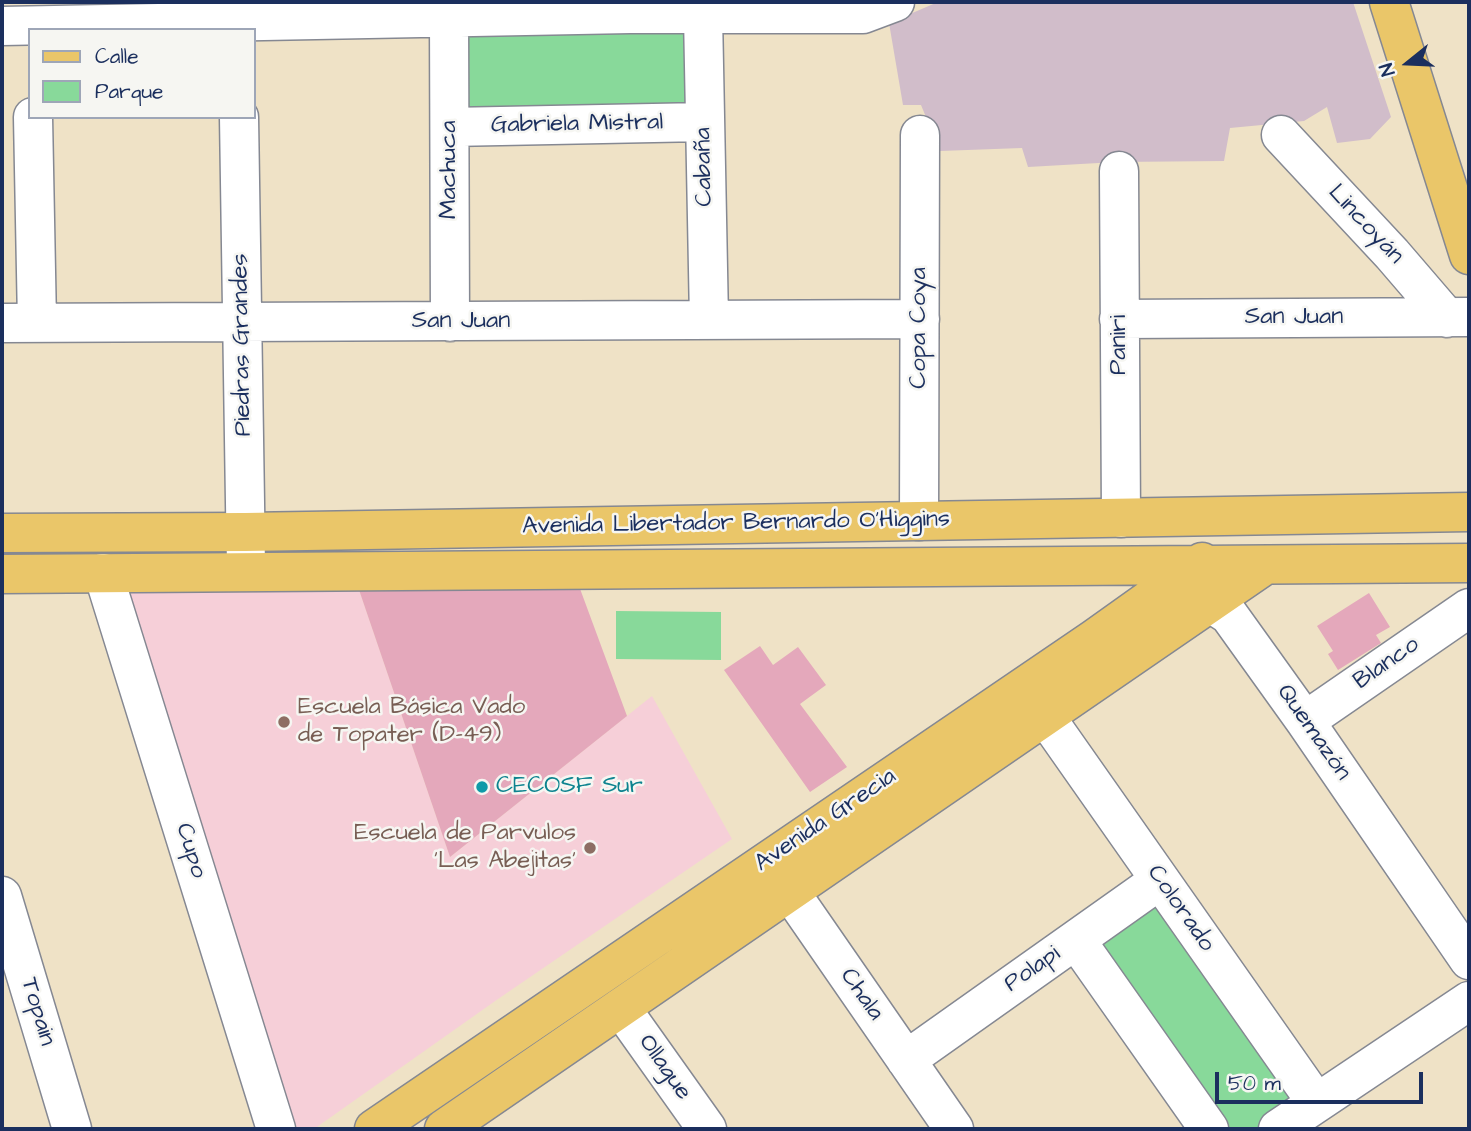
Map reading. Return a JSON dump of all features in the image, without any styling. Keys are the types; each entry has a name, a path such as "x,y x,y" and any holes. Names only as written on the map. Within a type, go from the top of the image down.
{"main road":[{"path":"1389,2 1469,256"},
{"name":"Avenida Libertador Bernardo O'Higgins","path":"2,533 245,532 1469,512"},
{"name":"Avenida Grecia","path":"374,1129 1183,576 1279,515"},
{"name":"Avenida Libertador Bernardo O'Higgins","path":"2,574 1096,566 1183,576 1265,565 1469,563"},
{"name":"Avenida Grecia","path":"444,1129 1265,565"},
{"path":"1094,639 1108,590 1096,566"}],"street":[{"path":"22,27 238,18 449,18 630,8 703,15 764,8 863,14 895,2"},
{"name":"Cabaña","path":"703,15 709,320"},
{"name":"Machuca","path":"449,18 450,322"},
{"path":"19,323 18,226 33,119"},
{"name":"Piedras Grandes","path":"239,119 246,572"},
{"name":"Gabriela Mistral","path":"450,127 704,122"},
{"name":"Copa Coya","path":"919,521 920,135"},
{"name":"Lincoyán","path":"1281,135 1392,254 1458,318"},
{"name":"Paniri","path":"1119,172 1121,518"},
{"name":"San Juan","path":"19,323 920,318"},
{"name":"San Juan","path":"1119,319 1458,318"},
{"name":"Cupo","path":"103,573 276,1129"},
{"name":"Quemazón","path":"1183,576 1209,603 1229,615 1306,721 1469,960"},
{"name":"Blanco","path":"1306,721 1469,608"},
{"name":"Colorado","path":"1045,716 1316,1102"},
{"name":"Chala","path":"768,861 954,1129"},
{"name":"Polapi","path":"906,1060 1160,880"},
{"name":"Topain","path":"2,896 8,940 65,1127"},
{"path":"1076,940 1209,1129"},
{"path":"1278,1129 1469,1001"},
{"name":"Ollague","path":"621,1008 707,1129"}],"shaded area":[{"path":"938,2 1353,2 1391,117 1370,139 1337,143 1327,107 1304,121 1230,128 1224,161 1116,162 1028,167 1022,148 940,151 921,105 903,105 889,23"},
{"name":"Escuela Básica Vado de Topater (D-49)","path":"356,581 450,857 652,696 732,839 314,1129 286,1129 122,586"}],"green space":[{"path":"687,24 689,116 466,123 463,31"},
{"path":"616,611 721,612 721,660 616,659"},
{"path":"1157,904 1297,1108 1265,1129 1216,1129 1092,948"}],"building":[{"name":"CECOSF Sur","path":"356,581 579,586 627,716 450,857"},
{"path":"1369,593 1390,627 1376,635 1381,643 1338,670 1328,654 1333,651 1317,626"},
{"path":"760,646 773,665 798,647 826,685 800,704 847,767 810,792 724,670"}],"place":[{"name":"Escuela Básica Vado de Topater (D-49)","path":"284,722"},
{"name":"CECOSF Sur","path":"482,787"},
{"name":"Escuela de Parvulos 'Las Abejitas'","path":"590,848"}]}
